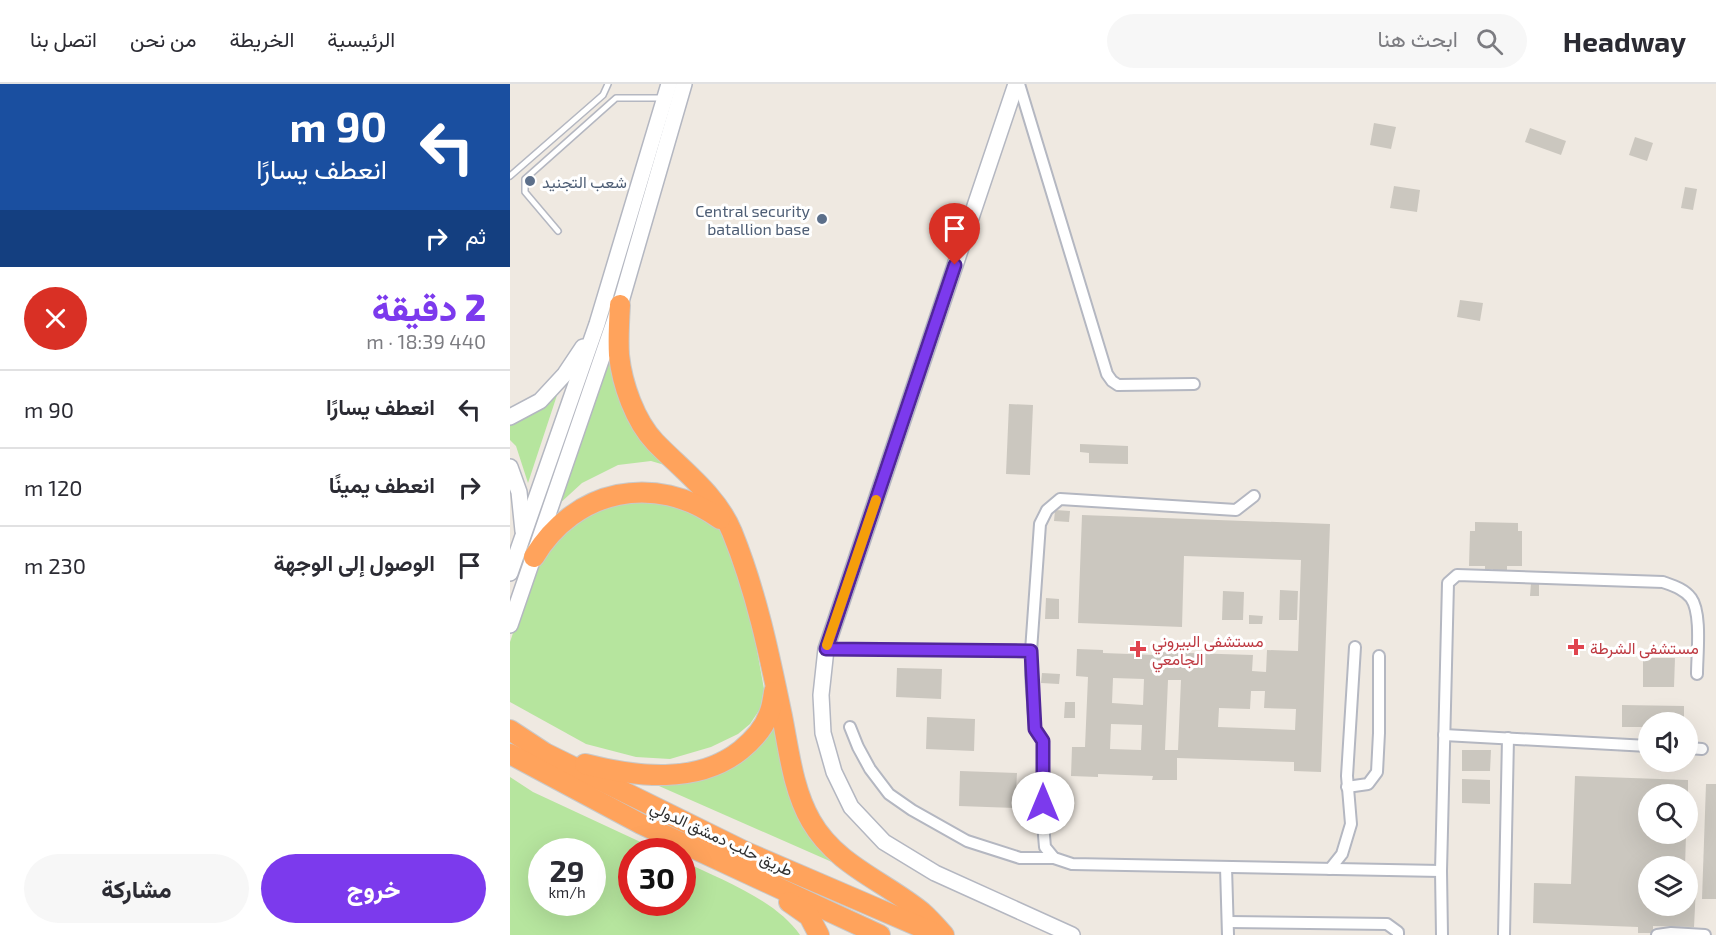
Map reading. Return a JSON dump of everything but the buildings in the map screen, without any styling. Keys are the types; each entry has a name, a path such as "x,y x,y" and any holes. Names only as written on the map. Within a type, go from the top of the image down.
{"highway":[{"path":"620,305 619,354 630,396 641,420 654,441 685,470 719,508 731,528 757,606 804,807 819,834 847,862 923,913 944,935"},
{"path":"534,557 550,535 575,512 606,498 632,492 659,493 685,499 710,511 731,528"},
{"path":"545,753 590,766 656,775 675,775 711,768 735,754 756,736 769,714 776,686"},
{"name":"طريق حلب دمشق الدولي","path":"510,730 545,753 746,852 939,935"},
{"name":"طريق حلب دمشق الدولي","path":"510,754 641,824 880,935"},
{"path":"753,876 809,916 819,935"}],"main road":[{"path":"510,625 620,305 684,84"},
{"path":"1017,84 826,649 821,695 823,733 834,772 850,807 884,842 935,873 1072,935"},
{"path":"510,573 597,324 668,91"},
{"path":"510,417 540,401 565,374 597,324"},
{"path":"510,467 519,492 524,536"}],"street":[{"path":"1017,84 1107,374 1118,385 1194,384"},
{"path":"1054,858 1045,847 1043,741 1035,729 1031,651 1040,524 1047,510 1060,499 1236,510 1254,496"},
{"path":"1442,935 1441,872 1448,583 1457,575 1663,582 1680,588 1693,599 1697,618 1697,674"},
{"path":"1330,868 1342,854 1351,824 1347,776 1355,647"},
{"path":"826,649 1031,651"},
{"path":"1347,787 1368,784 1377,772 1379,656"},
{"path":"850,727 870,769 889,794 967,842 1020,858 1054,858 1072,864 1441,872"},
{"path":"1444,735 1638,745"},
{"path":"1504,935 1508,738"},
{"path":"1698,749 1702,749"},
{"path":"1226,867 1228,935"},
{"path":"1229,922 1387,924 1398,932 1398,935"},
{"path":"1657,935 1671,933 1705,935"}],"lane":[{"path":"510,176 603,95 608,84"},
{"path":"558,231 525,192 525,179 616,98 668,91"},
{"path":"595,102 602,110"}],"green space":[{"path":"613,342 620,381 685,471 651,461 618,465 582,483 558,505"},
{"path":"564,374 528,483 516,446 510,440 510,412 527,406"},
{"path":"650,486 727,532 752,623 764,689 760,709 750,724 738,734 711,747 670,759 636,757 586,744 510,702 510,642 538,559 564,525"},
{"path":"777,726 791,791 866,877 634,775 672,776 762,736"},
{"path":"510,777 533,792 632,838 618,838 618,916 696,916 696,867 762,901 777,911 800,935 510,935"}],"slow traffic":[{"path":"827,645 876,500"}],"place":[{"name":"شعب التجنيد","path":"530,181"},
{"name":"Central security batallion base","path":"822,219"},
{"name":"مستشفى الشرطة","path":"1576,647"},
{"name":"مستشفى البيروني الجامعي","path":"1138,649"}],"route":[{"path":"955,265 826,649 1031,651 1035,729 1043,741 1043,803"}]}
